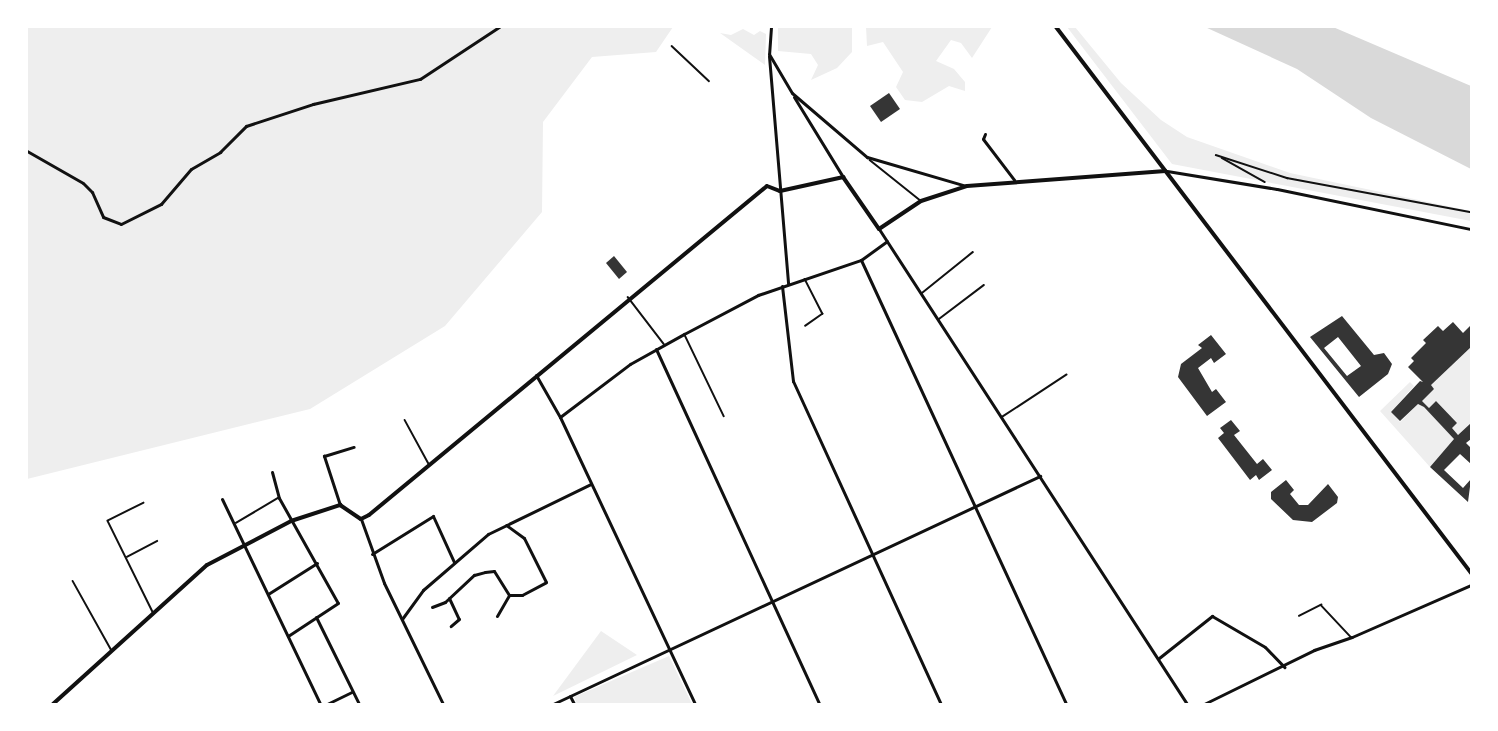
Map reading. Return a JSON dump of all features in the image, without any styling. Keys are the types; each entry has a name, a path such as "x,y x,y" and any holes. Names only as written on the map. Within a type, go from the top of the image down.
{"street":[{"path":"27,151 83,183 92,192 103,217 120,224 161,204 191,169 220,152 246,126 313,104 420,79 499,27"},
{"path":"771,27 769,54 788,284"},
{"path":"1056,27 1471,573"},
{"path":"769,54 843,177 887,241 1187,704"},
{"path":"792,93 867,157 967,186"},
{"path":"986,134 983,139 1016,181"},
{"path":"879,229 921,201 967,186 1165,171 1264,187 1471,229"},
{"path":"361,519 430,465 628,297 754,194 767,186 780,191 843,177"},
{"path":"560,417 656,349 782,286 861,260 887,241"},
{"path":"861,260 1066,704"},
{"path":"782,286 793,381 941,704"},
{"path":"656,349 770,603 819,704"},
{"path":"536,375 560,417 695,704"},
{"path":"354,447 324,456 340,506 361,519 372,554 442,703 437,704"},
{"path":"272,472 279,498 338,603 288,636"},
{"path":"553,704 1040,476"},
{"path":"402,619 423,590 488,534 591,484"},
{"path":"222,499 247,547 320,704"},
{"path":"53,704 207,565 247,547 291,521 340,506"},
{"path":"372,554 433,516 454,562"},
{"path":"506,525 524,538 546,582 522,595 509,594"},
{"path":"268,594 317,563"},
{"path":"432,607 449,598 474,575 494,571 509,594"},
{"path":"1203,704 1284,667 1314,650 1352,637 1471,585"},
{"path":"496,616 509,594"},
{"path":"449,598 459,619 451,626"},
{"path":"1159,658 1212,616 1265,647 1284,667"},
{"path":"315,618 358,704"},
{"path":"327,704 352,692"},
{"path":"570,696 574,704"}],"lane":[{"path":"867,157 921,201"},
{"path":"921,294 972,252"},
{"path":"805,278 823,314 806,326"},
{"path":"938,320 984,285"},
{"path":"628,297 665,345"},
{"path":"684,334 724,416"},
{"path":"1001,417 1066,375"},
{"path":"405,420 430,465"},
{"path":"235,524 279,498"},
{"path":"144,503 108,521 153,612"},
{"path":"126,557 158,541"},
{"path":"73,581 111,650"},
{"path":"1299,616 1321,605 1352,637"}],"path":[{"path":"672,46 709,81"},
{"path":"1264,187 1265,182 1216,155 1287,178 1471,212"}],"shaded area":[{"path":"27,27 673,27 656,52 592,57 543,122 542,212 445,326 310,409 27,479"},
{"path":"778,27 852,27 852,52 837,68 811,80 818,65 811,54 778,51"},
{"path":"866,27 992,27 972,58 961,43 951,40 936,61 954,69 965,82 965,91 949,86 922,102 905,100 896,87 903,72 883,42 867,46"},
{"path":"1067,27 1075,27 1121,83 1161,120 1187,137 1290,173 1471,211 1471,221 1172,164"},
{"path":"1205,27 1333,27 1471,86 1471,169 1371,118 1297,69"},
{"path":"743,29 754,35 760,31 766,34 765,65 720,33 731,35"},
{"path":"1471,347 1471,423 1458,435 1452,428 1457,423 1436,401 1429,408 1422,401 1434,389 1431,385"},
{"path":"1410,382 1414,386 1391,412 1400,422 1418,404 1424,407 1454,439 1430,467 1380,411"},
{"path":"601,631 637,655 553,696"},
{"path":"669,656 692,704 577,704 574,697"}],"building":[{"path":"889,93 900,109 881,122 870,106"},
{"path":"614,256 627,272 619,279 606,263"},
{"path":"1342,316 1374,355 1384,353 1392,364 1388,374 1359,397 1310,337","holes":["1338,337 1361,366 1347,376 1324,348"]},
{"path":"1453,322 1463,333 1471,325 1471,347 1431,385 1434,389 1422,401 1429,408 1436,401 1457,423 1452,428 1458,435 1471,423 1471,439 1466,443 1471,448 1471,464 1460,454 1444,470 1463,488 1471,479 1468,502 1430,467 1454,439 1424,407 1418,404 1400,421 1391,412 1420,381 1423,382 1408,367 1414,361 1411,358 1426,343 1423,340 1438,326 1443,331"},
{"path":"1211,335 1226,354 1214,363 1211,358 1198,368 1212,392 1216,389 1226,402 1207,416 1178,377 1181,364 1202,348 1198,345"},
{"path":"1231,420 1240,431 1234,435 1257,464 1263,459 1272,470 1259,480 1256,475 1250,480 1218,438 1224,433 1220,428"},
{"path":"1286,480 1294,490 1290,494 1299,505 1308,505 1328,484 1338,497 1337,503 1312,522 1293,520 1271,499 1271,492"}]}
